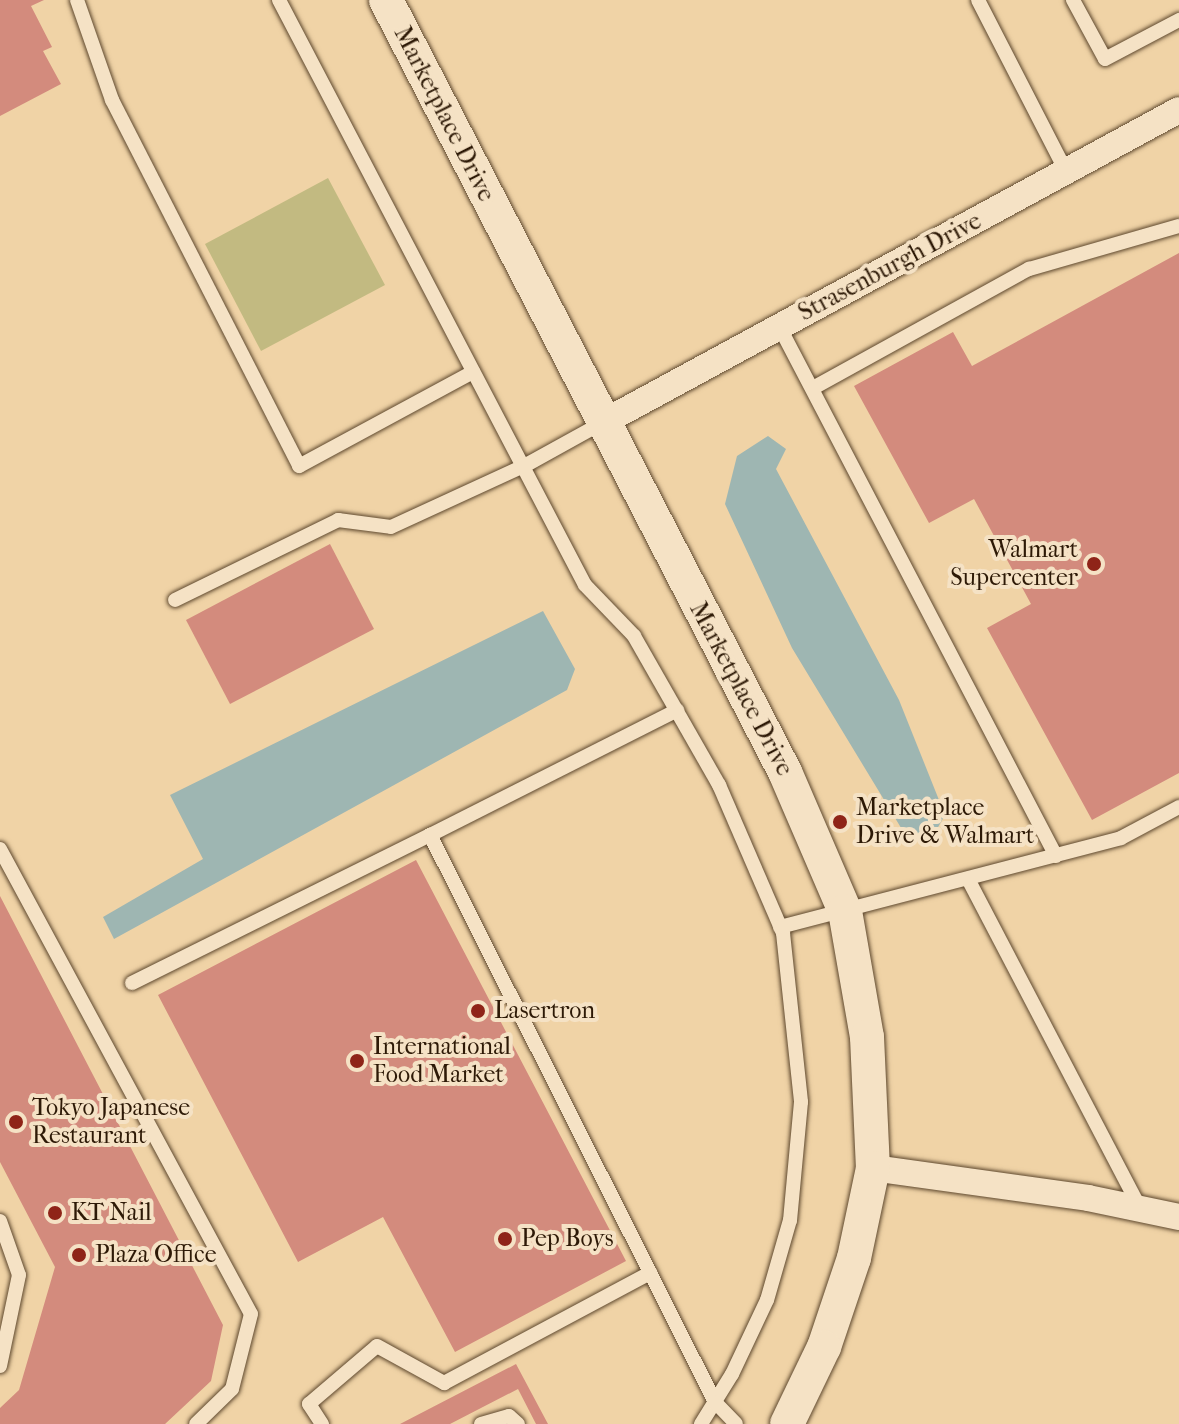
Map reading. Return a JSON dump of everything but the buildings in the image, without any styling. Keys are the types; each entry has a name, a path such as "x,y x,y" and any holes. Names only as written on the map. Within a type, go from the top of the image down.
{"street":[{"name":"Marketplace Drive","path":"386,0 785,772 845,911 867,1037 873,1168 854,1258 824,1347 787,1424"},
{"name":"Strasenburgh Drive","path":"602,423 1179,110"},
{"path":"873,1168 1088,1198 1179,1217"}],"lane":[{"path":"77,0 112,100 299,466 473,372"},
{"path":"279,0 473,372 526,465 585,585 634,636 719,785 780,927 800,1053 801,1137 790,1220 767,1300 701,1424"},
{"path":"978,0 1066,171"},
{"path":"1073,0 1105,59 1179,20"},
{"path":"813,388 1029,269 1179,226"},
{"path":"779,326 1056,856"},
{"path":"175,600 338,520 391,527 526,465 602,423"},
{"path":"132,983 677,710"},
{"path":"780,927 1121,838 1179,807"},
{"path":"430,835 715,1402 736,1424"},
{"path":"0,849 251,1314 232,1389 196,1424"},
{"path":"968,879 1141,1209"},
{"path":"0,1221 15,1253 19,1288 0,1366"},
{"path":"322,1424 309,1404 377,1346 444,1383 650,1273"},
{"path":"481,1424 509,1416 518,1424"}],"shaded area":[{"path":"328,178 385,285 261,351 205,244"}],"water":[{"path":"768,436 786,449 776,469 899,700 945,815 933,836 909,841 792,648 725,504 737,456"},
{"path":"543,611 575,669 567,690 114,939 103,917 203,859 170,795"}],"place":[{"name":"Walmart Supercenter","path":"1094,564"},
{"name":"Marketplace Drive & Walmart","path":"840,822"},
{"name":"Lasertron","path":"478,1011"},
{"name":"International Food Market","path":"357,1061"},
{"name":"Tokyo Japanese Restaurant","path":"16,1122"},
{"name":"KT Nail","path":"55,1213"},
{"name":"Pep Boys","path":"505,1239"},
{"name":"Plaza Office","path":"79,1255"}]}
